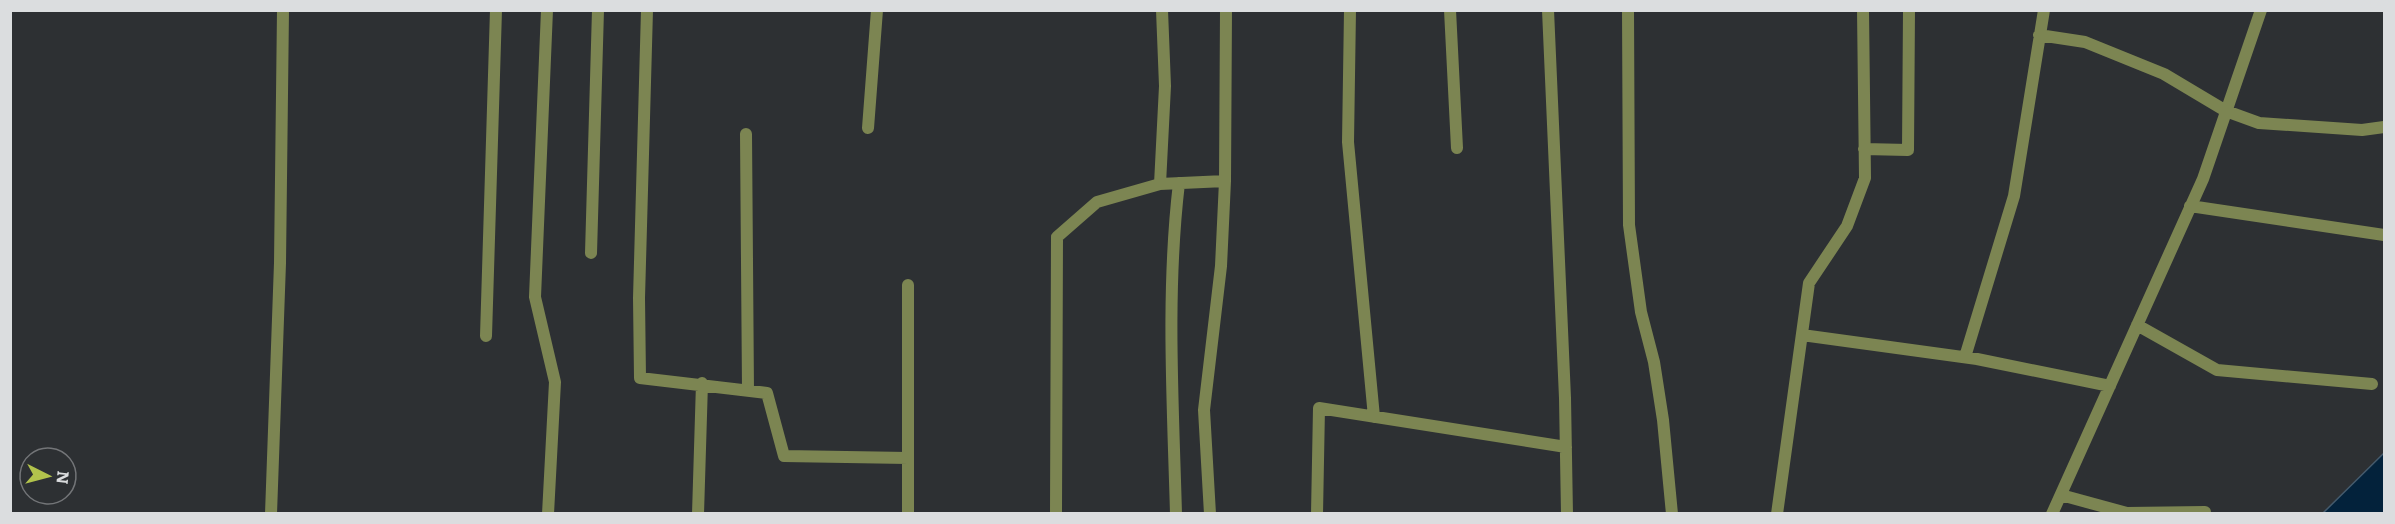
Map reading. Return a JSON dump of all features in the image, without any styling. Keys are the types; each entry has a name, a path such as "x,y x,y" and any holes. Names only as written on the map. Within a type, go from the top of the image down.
{"street":[{"path":"272,513 280,263 283,10"},
{"path":"486,336 496,10"},
{"path":"547,10 535,297 555,382 548,513"},
{"path":"591,253 598,10"},
{"path":"647,10 639,298 640,378 702,383 767,393 784,456 908,458"},
{"path":"868,128 877,10"},
{"path":"1160,184 1165,86 1162,10"},
{"path":"1210,513 1204,410 1221,266 1225,181 1226,10"},
{"path":"1350,10 1348,142 1374,417"},
{"path":"1450,10 1457,148"},
{"path":"1548,10 1567,513"},
{"path":"1628,10 1629,225 1641,312 1654,362 1672,513"},
{"path":"1777,513 1809,283 1847,226 1864,178 1863,10"},
{"path":"1864,149 1908,150 1909,10"},
{"path":"1965,357 2014,196 2044,10"},
{"path":"2052,513 2190,206 2226,111 2260,10"},
{"path":"2039,35 2085,42 2164,74 2226,111 2259,123 2362,130 2385,127"},
{"path":"746,134 748,390"},
{"path":"1056,513 1057,237 1097,202 1160,184 1225,181"},
{"path":"1176,513 1170,376 1174,224 1179,183"},
{"path":"2190,206 2385,235"},
{"path":"908,285 908,513"},
{"path":"2137,325 2217,370 2372,384"},
{"path":"1802,335 1965,357 2110,386"},
{"path":"698,513 702,383"},
{"path":"1317,513 1319,408 1566,447"},
{"path":"2061,495 2127,513 2205,512"}],"water":[{"path":"2384,453 2384,513 2323,513"}]}
